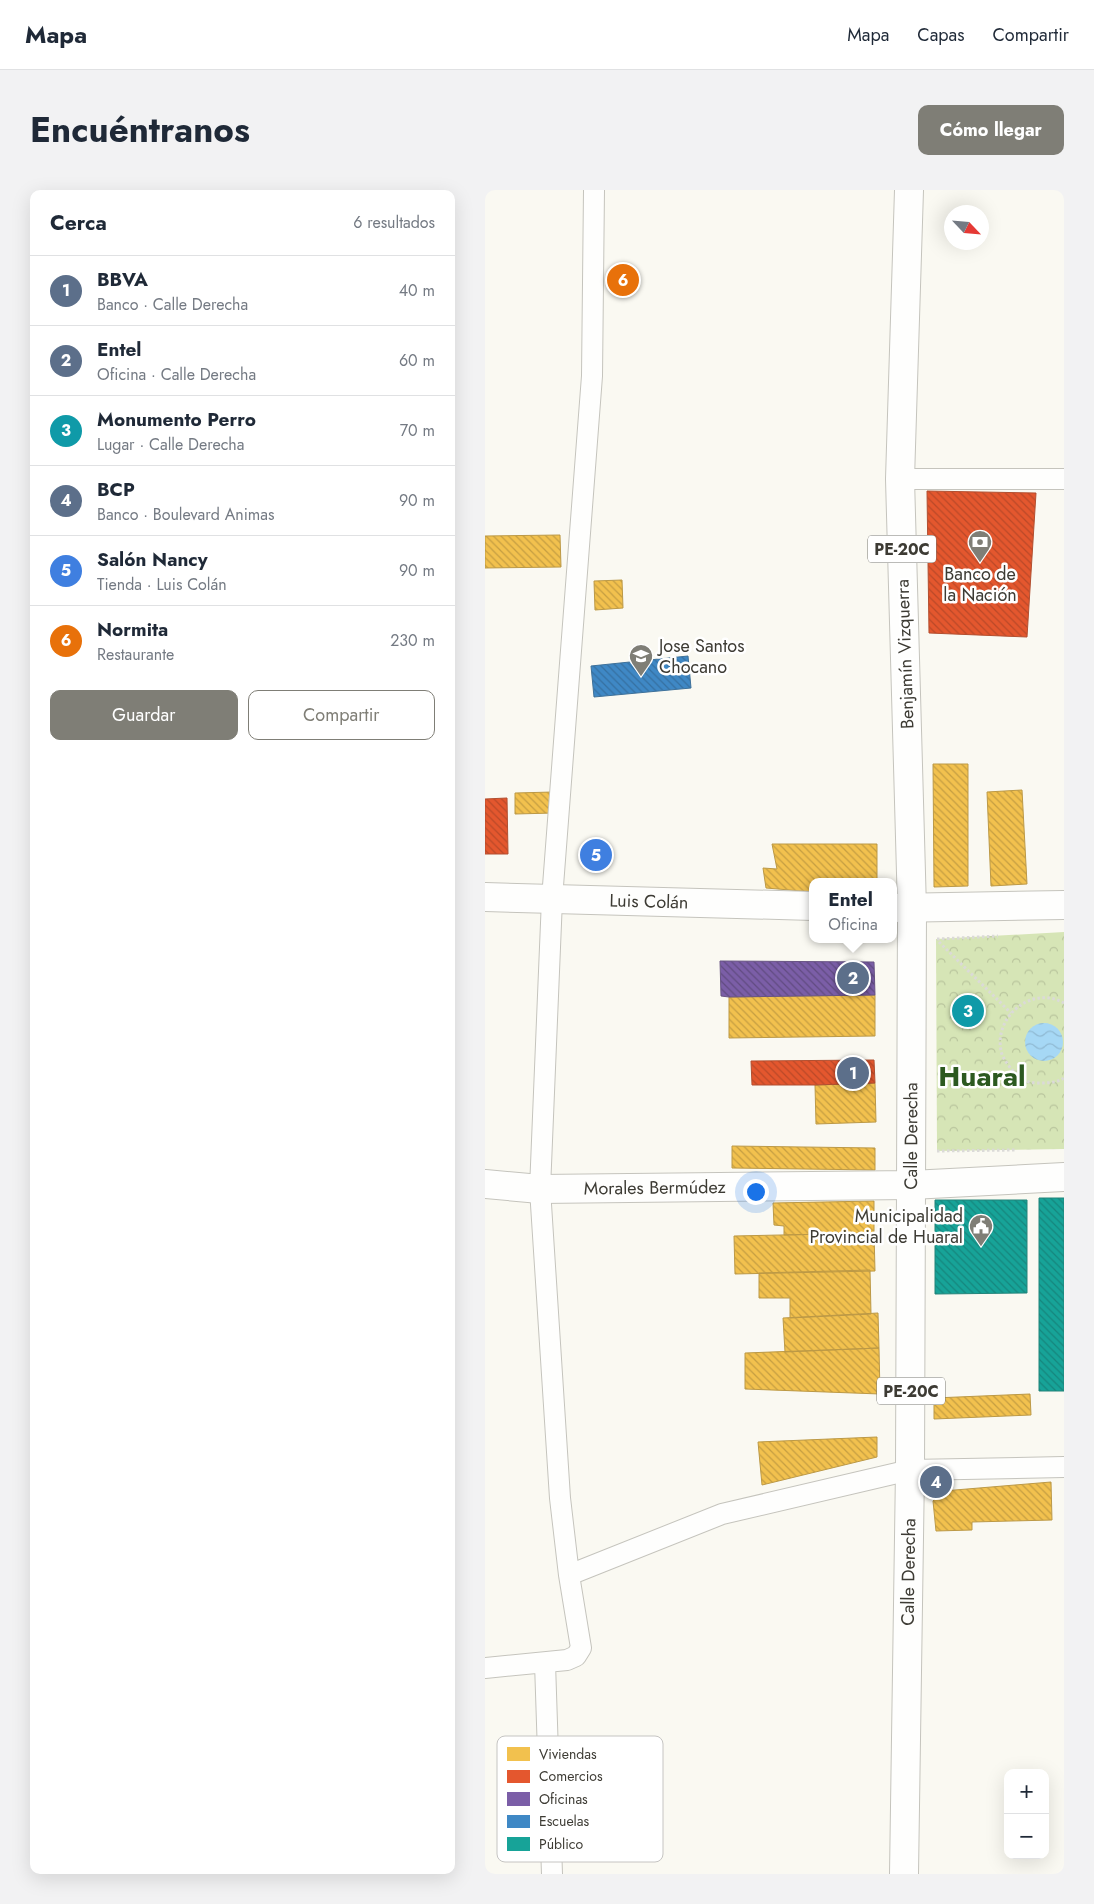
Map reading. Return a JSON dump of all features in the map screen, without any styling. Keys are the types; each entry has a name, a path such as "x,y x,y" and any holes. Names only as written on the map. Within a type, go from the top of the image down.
{"main road":[{"name":"Benjamín Vizquerra","path":"903,908 900,479 909,190"},
{"name":"Luis Colán","path":"485,897 809,906"},
{"path":"903,908 1064,905"},
{"name":"Calle Derecha","path":"903,908 911,1184 910,1470 904,1874"},
{"name":"Morales Bermúdez","path":"485,1184 540,1189 911,1184 1064,1177"}],"street":[{"path":"485,1668 567,1660 575,1656 581,1648 569,1575 560,1498 540,1189 552,899 592,376 594,190"},
{"path":"900,479 1064,479"},
{"path":"569,1575 722,1514 910,1470 1064,1467"},
{"path":"545,1663 547,1736"}],"path":[{"path":"936,939 1005,935"},
{"path":"936,939 936,948"},
{"path":"936,939 1011,1013"},
{"path":"1064,1004 1048,997 1034,998 1021,1004 1003,1024 1000,1038 1001,1053 1017,1077 1031,1083 1060,1081 1064,1078"},
{"path":"937,1142 937,1151 1025,1150"}],"green space":[{"path":"1064,932 1064,1149 937,1151 936,939"}],"water":[{"path":"1044,1023 1057,1029 1063,1042 1057,1055 1044,1061 1031,1055 1025,1042 1031,1029"}],"building: Viviendas":[{"path":"560,535 561,567 485,568 485,536"},
{"path":"622,580 623,608 595,610 594,581"},
{"path":"933,764 968,764 968,886 934,887"},
{"path":"1022,790 1027,884 991,886 987,792"},
{"path":"553,792 554,813 515,814 515,793"},
{"path":"772,844 877,844 877,878 809,878 809,892 766,888 763,868 777,869"},
{"path":"875,995 875,1036 729,1038 729,997"},
{"path":"875,1083 876,1122 816,1124 815,1085"},
{"path":"732,1146 875,1148 875,1170 732,1168"},
{"path":"874,1201 874,1233 784,1235 784,1226 774,1225 773,1203"},
{"path":"874,1233 875,1271 735,1274 734,1236"},
{"path":"870,1270 871,1314 790,1318 790,1298 759,1298 759,1273"},
{"path":"878,1313 879,1348 785,1352 783,1318"},
{"path":"879,1348 880,1394 745,1389 745,1353"},
{"path":"1030,1394 1031,1415 934,1419 934,1398"},
{"path":"877,1437 877,1457 762,1485 758,1442"},
{"path":"1051,1482 1052,1520 972,1522 972,1530 936,1531 933,1501 943,1491"}],"building: Comercios":[{"name":"Banco de la Nación","path":"927,491 1036,493 1027,637 929,633"},
{"path":"507,798 508,854 485,854 485,799"},
{"path":"874,1060 875,1083 752,1085 751,1061"}],"building: Oficinas":[{"path":"720,961 874,962 875,995 721,996"}],"building: Escuelas":[{"name":"Jose Santos Chocano","path":"688,656 691,688 594,697 591,666"}],"building: Público":[{"path":"1039,1198 1064,1198 1064,1391 1039,1391"},
{"name":"Municipalidad Provincial de Huaral","path":"935,1200 1027,1200 1027,1293 935,1294"}],"place":[{"name":"Normita","path":"623,280"},
{"name":"Banco de la Nación","path":"980,563"},
{"name":"Jose Santos Chocano","path":"641,677"},
{"name":"Salón Nancy","path":"596,855"},
{"name":"Entel","path":"853,978"},
{"name":"Monumento Perro","path":"968,1011"},
{"name":"BBVA","path":"853,1073"},
{"name":"Municipalidad Provincial de Huaral","path":"981,1247"},
{"name":"BCP","path":"936,1482"}],"district":[{"name":"Huaral","path":"982,1076"}]}
